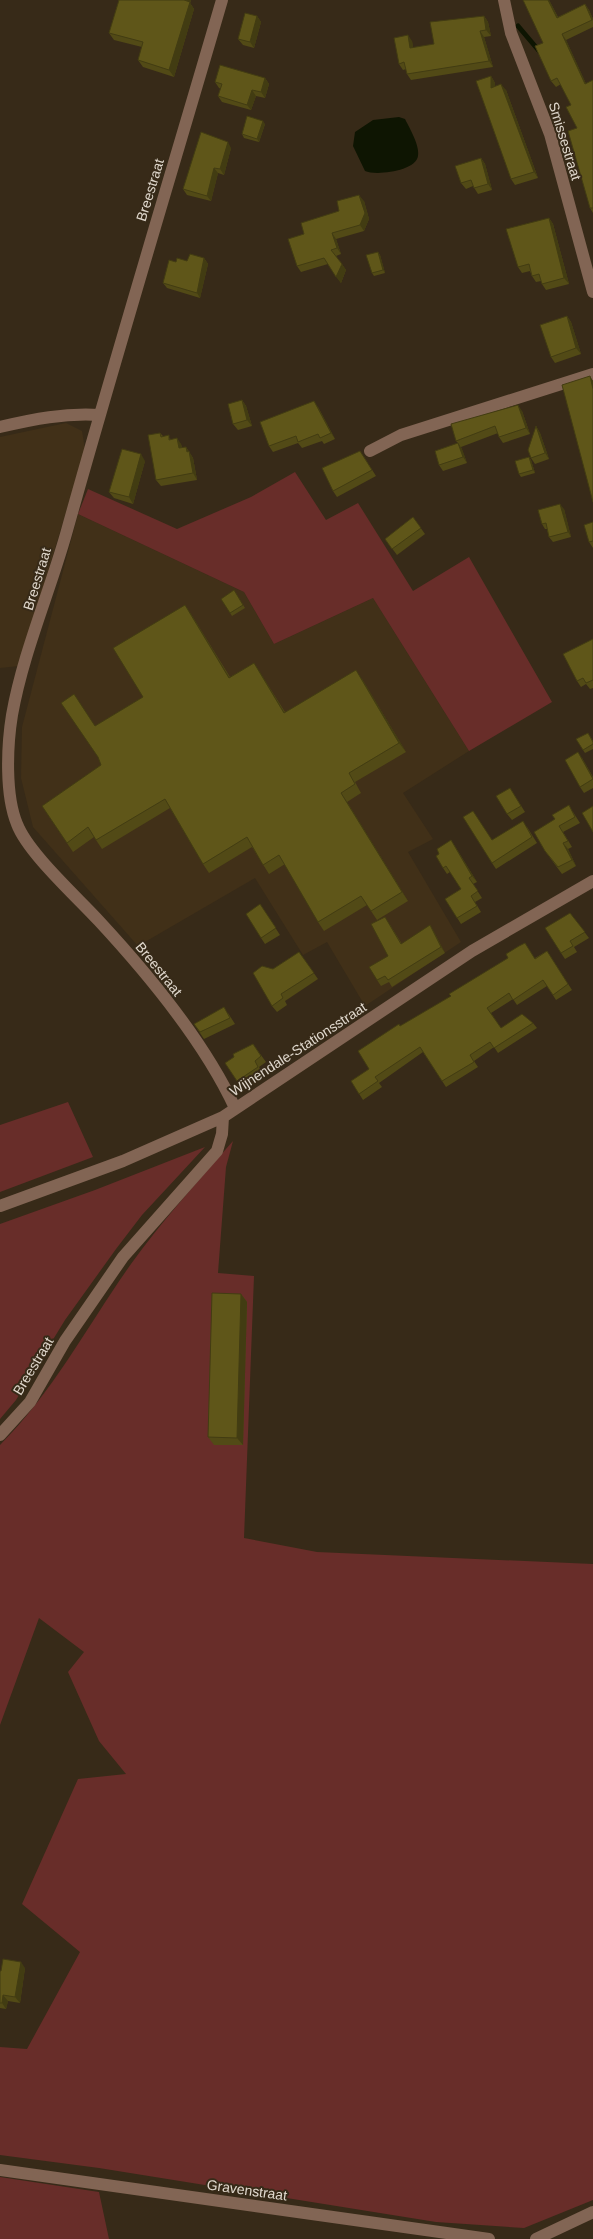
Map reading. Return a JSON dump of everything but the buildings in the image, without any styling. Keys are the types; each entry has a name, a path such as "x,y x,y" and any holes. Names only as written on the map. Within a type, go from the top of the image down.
{"street":[{"name":"Breestraat","path":"222,0 64,540 17,693 9,750 12,805 22,836 104,926 166,1002 220,1076 236,1108"},
{"name":"Smissestraat","path":"504,0 511,33 550,134 593,292"},
{"path":"370,451 401,435 593,374"},
{"path":"0,427 48,416 74,414 99,416"},
{"name":"Wijnendale-Stationsstraat","path":"0,1206 123,1161 223,1117 472,951 593,881"},
{"name":"Breestraat","path":"0,1435 30,1402 65,1341 123,1257 217,1151 222,1134 223,1117"},
{"name":"Gravenstraat","path":"0,2170 489,2239"},
{"path":"536,2239 593,2212"}],"shaded area":[{"path":"399,117 405,119 412,132 418,152 416,161 403,169 395,171 378,173 365,171 353,146 355,132 373,120"},
{"path":"66,423 82,431 85,450 19,666 0,668 0,437"},
{"path":"295,472 326,520 358,503 413,591 469,557 552,702 469,751 373,598 274,644 244,592 78,514 88,489 177,529 251,497"},
{"path":"78,514 244,592 274,644 373,598 469,751 403,793 433,839 408,852 461,942 365,1006 327,942 303,955 255,878 138,946 33,827 21,778 22,727"},
{"path":"68,1102 93,1157 0,1192 0,1125"},
{"path":"233,1141 226,1167 218,1273 254,1276 244,1538 317,1552 593,1564 593,2200 524,2228 436,2222 99,2168 0,2155 0,2047 27,2049 80,1952 22,1904 78,1779 126,1774 99,1741 68,1672 84,1652 39,1618 0,1725 0,1445 37,1403 54,1380 143,1248 180,1201"},
{"path":"205,1147 142,1215 116,1249 65,1320 16,1400 0,1419 0,1224 95,1190"},
{"path":"0,2177 99,2192 109,2239 0,2239"}],"waterway":[{"path":"518,26 540,52"}]}
